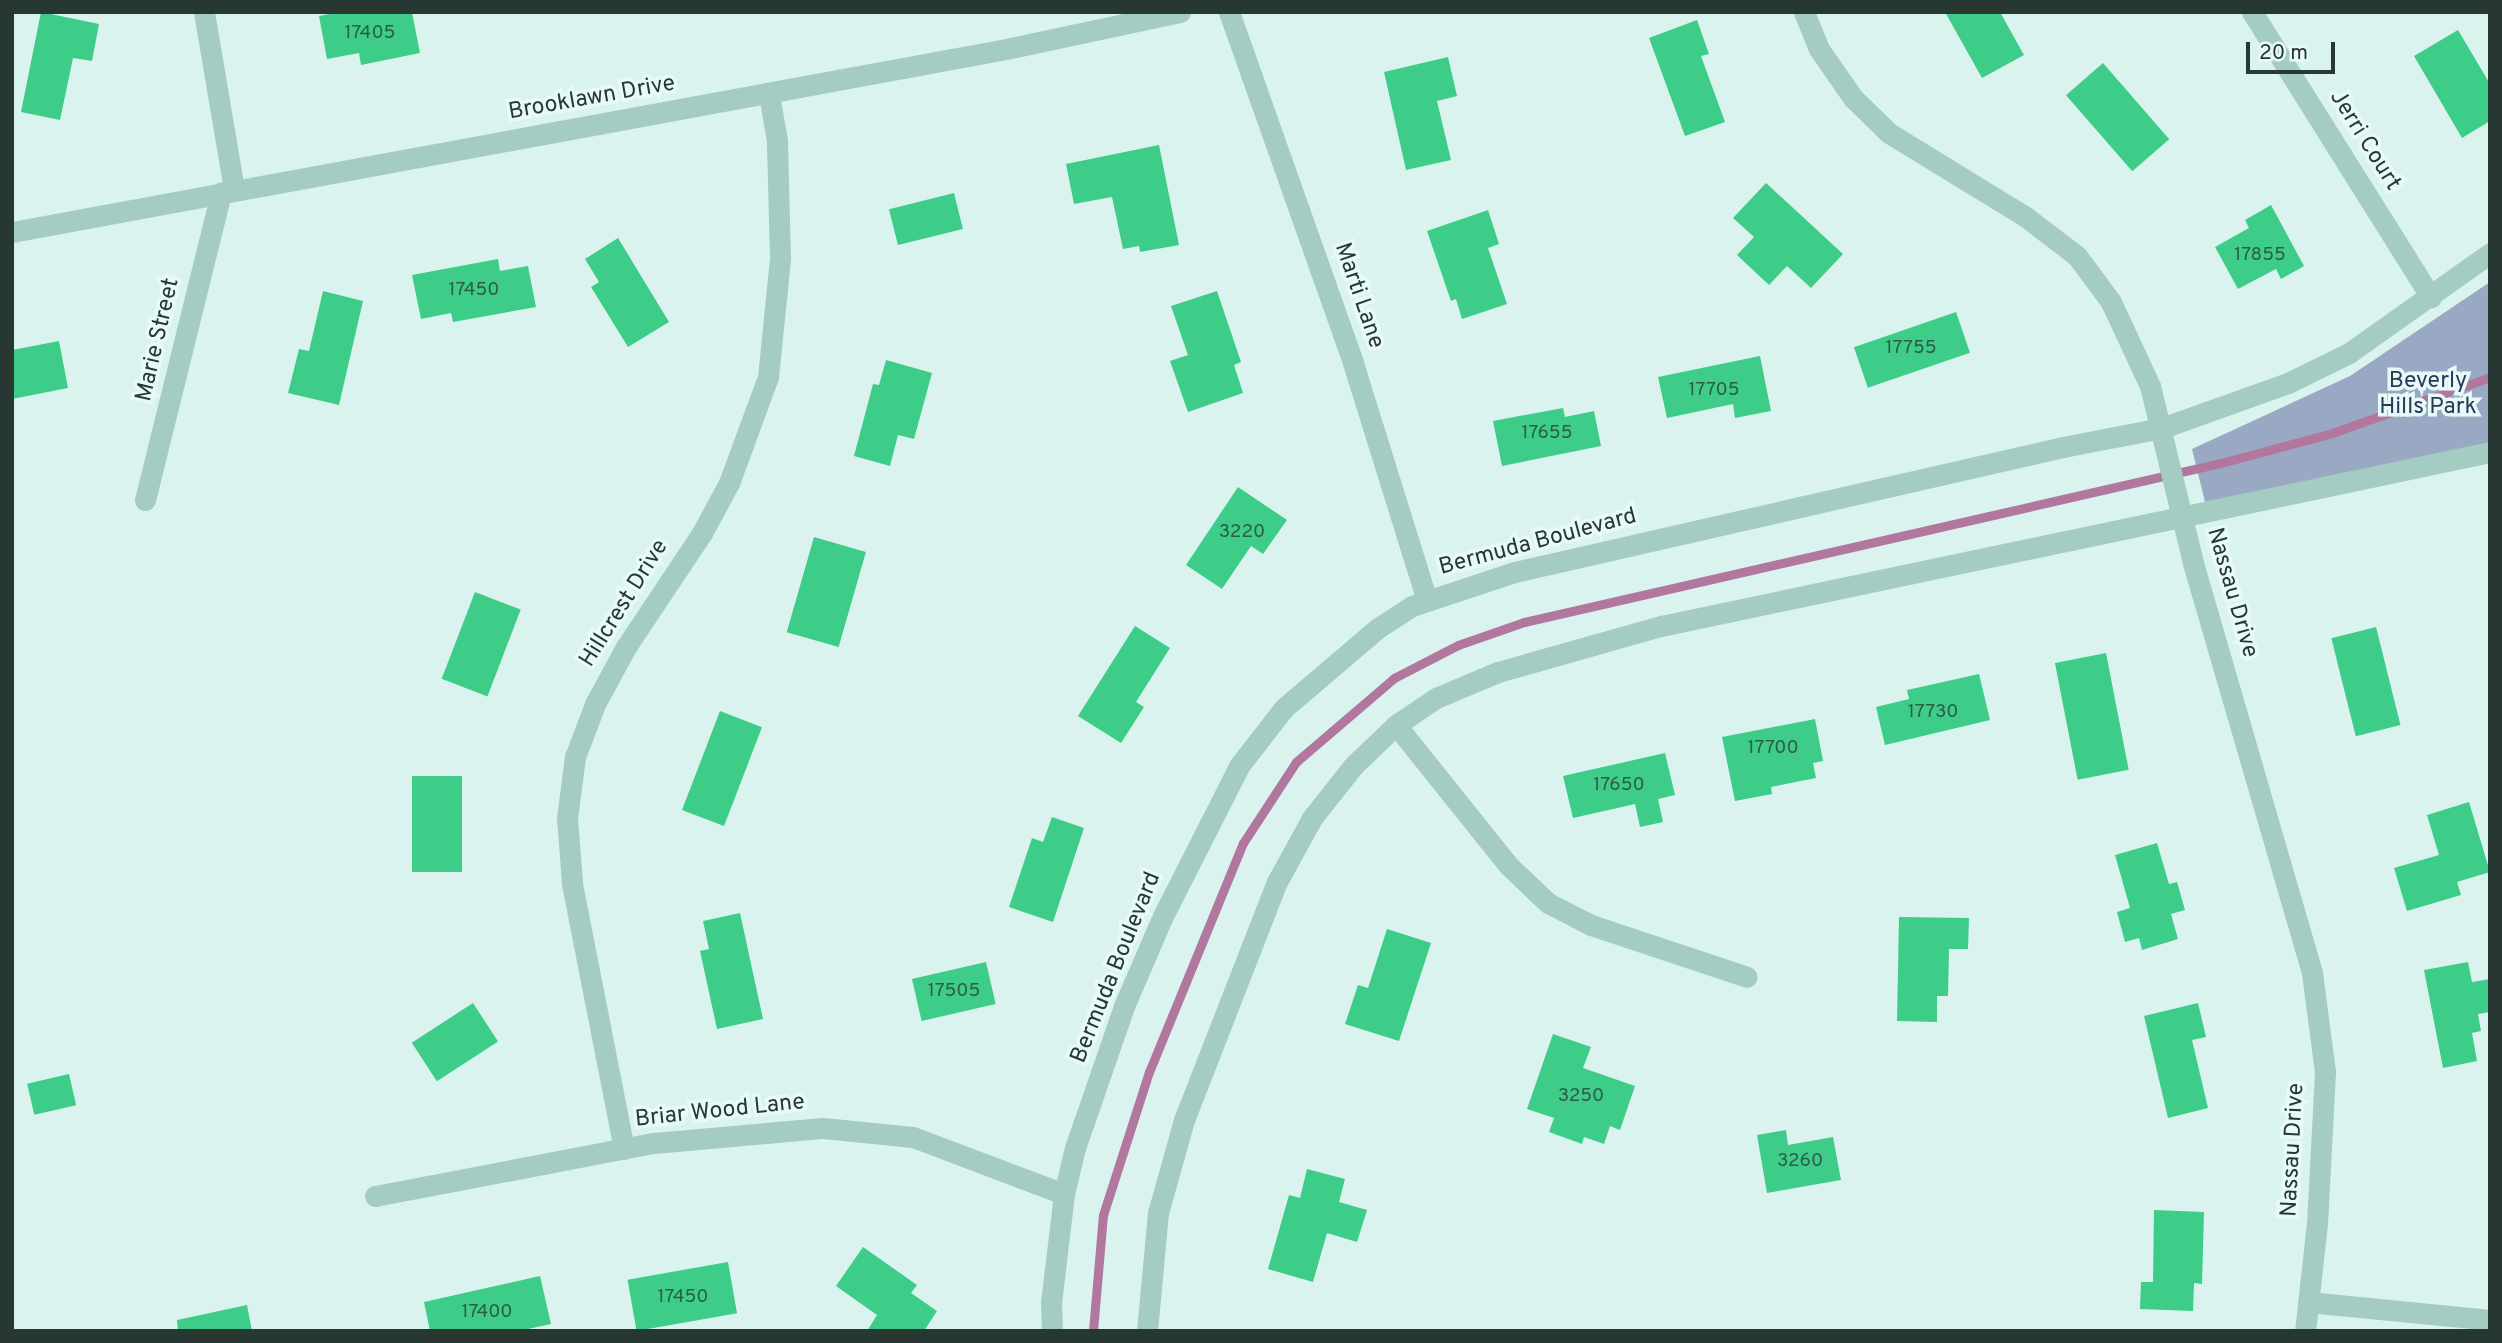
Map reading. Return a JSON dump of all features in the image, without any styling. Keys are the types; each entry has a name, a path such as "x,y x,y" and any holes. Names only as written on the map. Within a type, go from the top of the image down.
{"street":[{"name":"Marie Street","path":"145,500 228,191 204,12"},
{"name":"Brooklawn Drive","path":"12,232 769,94 1180,12"},
{"name":"Marti Lane","path":"1229,12 1349,350 1427,600"},
{"name":"Nassau Drive","path":"1804,12 1826,59 1853,98 1889,133 2026,217 2077,256 2111,302 2137,352 2162,428 2180,506 2298,912 2321,1027 2323,1123 2305,1331"},
{"name":"Jerri Court","path":"2252,12 2431,297"},
{"name":"Hillcrest Drive","path":"624,1149 572,883 567,818 575,757 595,704 626,647 702,533 729,483 768,377 780,258 777,141 769,94"},
{"name":"Bermuda Boulevard","path":"1052,1331 1051,1303 1064,1194 1075,1149 1125,1004 1162,918 1240,766 1284,708 1337,659 1378,628 1427,600 1515,572 2063,447 2162,428 2300,377 2349,353 2490,253"},
{"path":"1147,1331 1158,1213 1184,1120 1236,980 1278,882 1312,818 1354,765 1396,725 1436,698 1571,649 2180,506 2490,452"},
{"path":"1396,725 1508,865 1548,903 1591,925 1746,977"},
{"name":"Briar Wood Lane","path":"375,1196 624,1149 773,1129 872,1130 956,1150 1064,1194"},
{"path":"2308,1302 2490,1320"}],"green space":[{"name":"Beverly Hills Park","path":"2490,282 2490,444 2205,502 2192,449 2350,376"}],"building":[{"path":"41,12 99,24 92,61 73,58 60,120 21,112"},
{"path":"339,12 412,12 420,53 361,65 359,53 327,59 319,16"},
{"path":"1945,12 2000,12 2024,55 1982,78"},
{"path":"1697,20 1709,54 1701,56 1725,122 1685,136 1649,38"},
{"path":"2458,30 2490,84 2490,121 2462,138 2414,56"},
{"path":"1448,57 1457,96 1437,101 1451,160 1406,170 1384,72"},
{"path":"2103,63 2169,139 2132,171 2066,95"},
{"path":"1159,145 1179,245 1140,252 1139,246 1123,249 1112,197 1074,204 1066,164"},
{"path":"1766,183 1843,254 1811,288 1787,266 1769,285 1737,255 1754,237 1733,218"},
{"path":"954,193 963,229 898,245 889,209"},
{"path":"2271,205 2304,266 2281,279 2276,269 2238,289 2215,247 2249,228 2245,220"},
{"path":"1488,210 1499,244 1488,248 1507,304 1462,319 1456,299 1451,301 1427,231"},
{"path":"618,238 669,322 628,347 591,287 599,282 585,259"},
{"path":"498,259 500,271 528,266 536,307 453,322 451,313 421,319 412,275"},
{"path":"323,291 363,301 339,405 288,393 299,349 309,351"},
{"path":"1217,291 1241,362 1234,365 1243,393 1188,412 1170,361 1188,355 1171,306"},
{"path":"1956,312 1970,353 1868,388 1854,347"},
{"path":"59,341 68,388 12,399 12,350"},
{"path":"1760,356 1771,411 1735,418 1733,404 1667,418 1658,377"},
{"path":"886,360 932,373 914,439 898,435 890,466 854,456 873,384 879,385"},
{"path":"1563,408 1565,417 1594,411 1601,446 1502,466 1493,421"},
{"path":"1238,487 1287,520 1263,554 1251,546 1222,589 1186,565"},
{"path":"814,537 866,552 839,647 787,632"},
{"path":"475,592 521,610 487,696 442,679"},
{"path":"1135,626 1170,648 1136,702 1144,707 1121,743 1078,716"},
{"path":"2376,627 2400,725 2356,736 2331,638"},
{"path":"2106,653 2129,770 2078,780 2055,663"},
{"path":"1979,674 1990,720 1885,745 1876,707 1909,699 1907,690"},
{"path":"720,711 762,727 724,826 682,810"},
{"path":"1815,719 1823,761 1813,763 1816,778 1771,787 1772,794 1735,801 1722,737"},
{"path":"1665,753 1675,795 1658,799 1663,822 1640,827 1635,804 1573,818 1563,776"},
{"path":"412,776 462,776 462,872 412,872"},
{"path":"2469,802 2490,872 2457,882 2461,895 2407,911 2394,868 2439,855 2427,815"},
{"path":"1052,817 1084,828 1053,922 1009,907 1032,838 1043,842"},
{"path":"2157,843 2169,884 2177,882 2185,910 2171,914 2178,939 2142,950 2139,938 2125,942 2117,912 2130,908 2115,855"},
{"path":"740,913 763,1019 717,1029 700,951 709,949 703,921"},
{"path":"1899,917 1969,918 1968,949 1949,949 1948,996 1937,996 1937,1022 1897,1021"},
{"path":"1387,929 1431,943 1399,1041 1345,1024 1358,985 1368,988"},
{"path":"986,962 996,1004 922,1021 912,979"},
{"path":"2468,962 2472,982 2490,979 2490,1012 2478,1014 2481,1031 2472,1033 2477,1061 2443,1068 2424,970"},
{"path":"473,1003 498,1042 437,1081 412,1043"},
{"path":"2198,1003 2206,1037 2192,1040 2208,1108 2168,1118 2144,1016"},
{"path":"1553,1034 1591,1047 1583,1068 1635,1086 1620,1130 1610,1126 1604,1144 1584,1137 1582,1144 1549,1132 1554,1118 1527,1109"},
{"path":"69,1074 76,1105 34,1115 27,1084"},
{"path":"1786,1130 1788,1145 1833,1137 1841,1180 1767,1193 1757,1135"},
{"path":"1307,1169 1345,1179 1339,1202 1367,1210 1357,1242 1327,1233 1313,1282 1268,1269 1289,1195 1300,1198"},
{"path":"2154,1210 2204,1212 2202,1284 2194,1283 2193,1311 2140,1309 2141,1282 2153,1282"},
{"path":"863,1247 917,1285 911,1293 937,1311 924,1331 867,1331 877,1315 836,1286"},
{"path":"728,1262 737,1313 637,1331 628,1280"},
{"path":"540,1276 551,1324 519,1331 430,1331 424,1302"},
{"path":"247,1305 252,1331 178,1331 177,1320"}],"waterway":[{"path":"1093,1331 1103,1215 1149,1072 1243,843 1296,762 1394,678 1458,645 1524,622 2221,463 2332,433 2490,377"}]}
